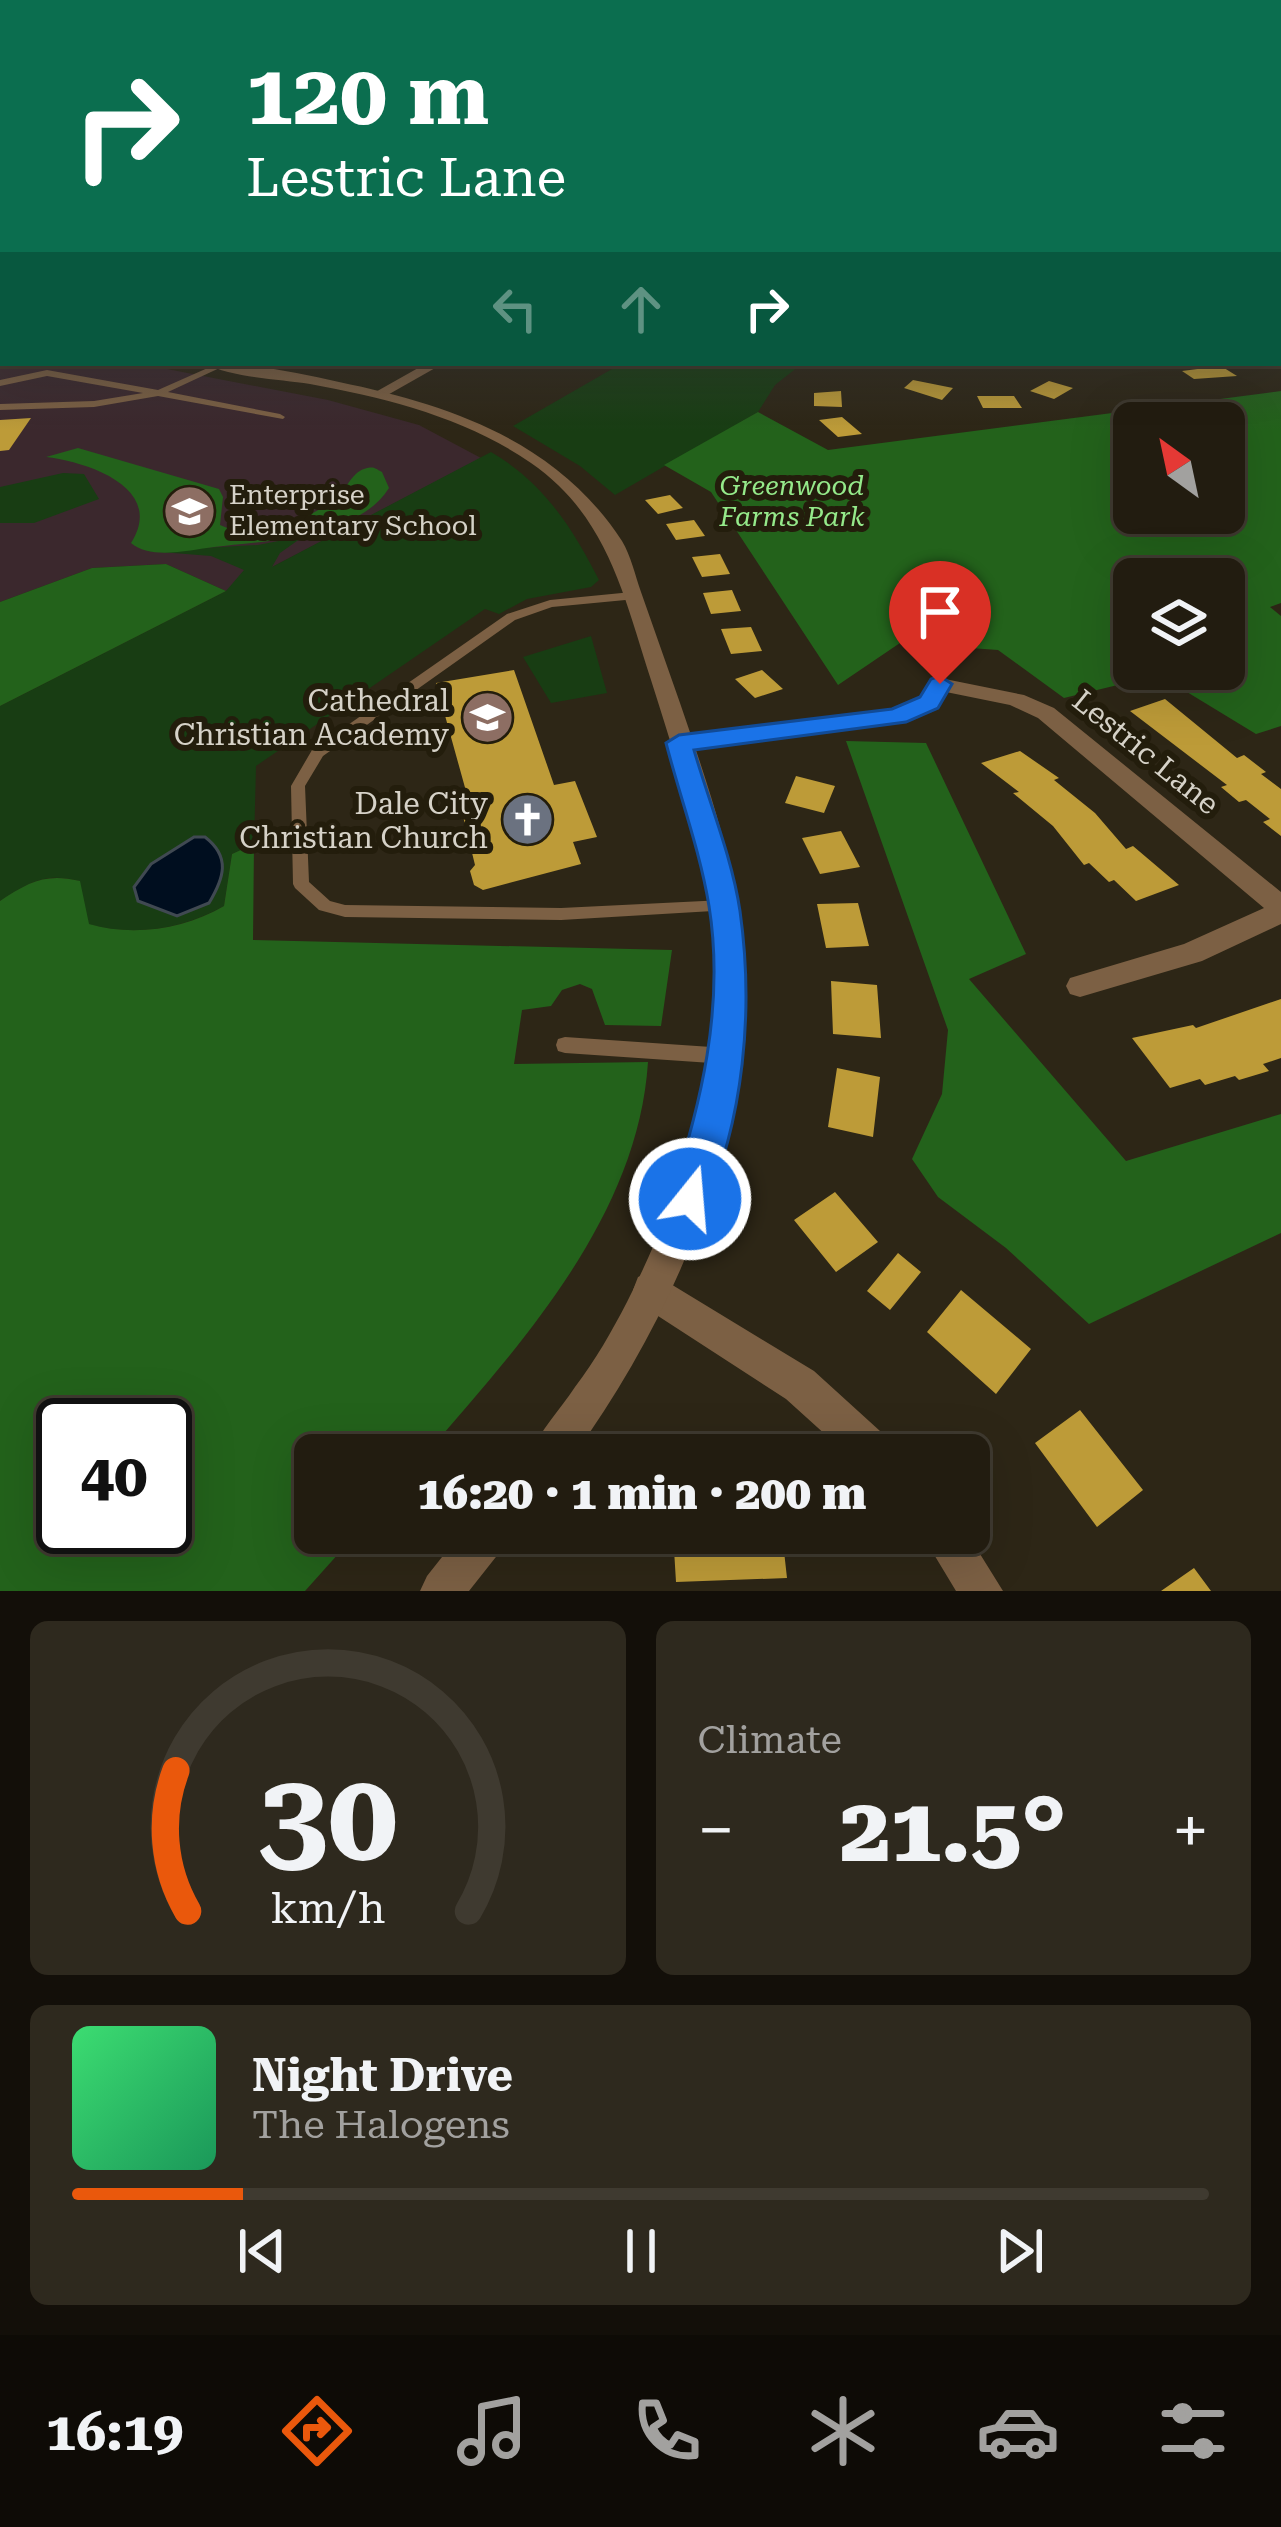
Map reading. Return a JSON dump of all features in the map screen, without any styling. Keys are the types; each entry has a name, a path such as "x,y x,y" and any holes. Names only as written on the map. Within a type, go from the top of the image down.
{"street":[{"path":"230,366 380,394 475,425 541,461 603,524 632,596 679,743 724,906 730,985 726,1056 697,1178 651,1290 563,1434"},
{"path":"380,394 431,366"},
{"name":"Lestric Lane","path":"679,743 898,716 929,702 940,684 1016,700 1061,723 1281,909"},
{"path":"1080,986 1192,952 1281,909"},
{"path":"651,1290 800,1385 854,1434"},
{"path":"442,1591 471,1554"},
{"path":"956,1554 981,1591"}],"lane":[{"path":"0,407 94,404 158,393 215,366"},
{"path":"0,379 53,374 280,417"},
{"path":"632,596 550,604 512,617 316,753 298,786 302,884 310,897 345,911 561,914 724,906"},
{"path":"565,1045 726,1056"}],"shaded area":[{"name":"Enterprise Elementary School","path":"0,366 152,366 328,400 419,425 481,458 226,591 166,564 92,568 0,602"}],"green space":[{"path":"799,366 775,385 758,412 615,495 580,466 513,426 612,369"},
{"name":"Greenwood Farms Park","path":"1281,391 1281,603 1270,607 1281,616 1281,726 1256,734 1184,690 1245,690 1245,558 1113,558 1113,686 1064,698 998,650 900,643 838,685 711,492 664,465 758,412 828,450 1113,413 1113,534 1245,534 1245,402 1197,402"},
{"path":"78,448 219,489 223,497 220,525 248,531 281,526 313,513 367,468 382,472 389,488 356,517 309,534 159,553 131,543 139,524 138,507 117,481 82,465 46,457"},
{"path":"491,452 526,477 554,507 599,580 591,587 527,599 499,614 485,609 256,766 254,844 232,854 224,906 175,925 123,930 88,924 79,881 37,881 0,901 0,706 226,591 244,570 211,556 148,551 258,545 304,536 280,553 272,567"},
{"path":"63,473 84,474 99,499 34,523 0,523 0,487"},
{"path":"166,564 226,591 0,706 0,602 92,568"},
{"path":"591,636 607,693 551,703 523,657"},
{"path":"846,741 926,743 1026,954 969,979 1126,1161 1281,1114 1281,1233 1089,1324 1006,1248 938,1197 912,1159 942,1094 948,1030"},
{"path":"254,844 253,940 672,950 661,1026 605,1025 592,989 580,984 562,990 551,1006 522,1010 514,1064 648,1062 639,1119 622,1173 569,1275 443,1434 294,1434 294,1554 338,1554 305,1591 0,1591 0,901 38,881 80,881 89,924 123,930 176,925 224,906 232,854"}],"water":[{"path":"194,837 205,837 222,860 221,876 209,903 177,916 138,901 134,887 151,864"}],"building":[{"path":"1221,366 1237,376 1194,379 1182,371"},
{"path":"913,380 953,388 942,400 904,388"},
{"path":"1049,381 1073,388 1054,399 1030,391"},
{"path":"841,391 842,407 814,406 814,393"},
{"path":"977,396 1014,396 1022,408 983,408"},
{"path":"842,417 862,434 838,437 819,420"},
{"path":"31,418 9,450 0,451 0,420"},
{"path":"670,495 683,508 658,514 645,500"},
{"path":"694,520 705,536 676,540 666,524"},
{"path":"720,554 730,574 702,577 692,557"},
{"path":"732,590 741,611 711,614 703,593"},
{"path":"751,627 762,651 731,654 721,629"},
{"name":"Dale City Christian Church","path":"514,670 554,785 575,781 597,837 573,842 581,864 483,890 474,885 470,871 475,865 460,804 469,802 436,683"},
{"path":"762,670 783,689 755,698 735,679"},
{"path":"1165,699 1237,758 1244,755 1266,772 1261,774 1281,789 1281,836 1263,822 1270,819 1246,800 1239,802 1221,787 1227,785 1130,711"},
{"path":"1020,751 1059,778 1054,780 1095,813 1126,849 1133,846 1179,885 1136,901 1114,880 1109,882 1089,863 1084,865 1053,826 1013,793 1019,792 981,763"},
{"path":"796,776 835,786 824,813 785,803"},
{"path":"841,831 860,867 820,874 802,838"},
{"path":"858,903 869,946 826,948 817,904"},
{"path":"831,981 877,985 881,1038 833,1034"},
{"path":"1281,999 1281,1058 1263,1064 1269,1071 1239,1080 1235,1076 1205,1085 1200,1079 1170,1088 1132,1038 1196,1028"},
{"path":"837,1068 880,1077 873,1137 828,1127"},
{"path":"835,1192 878,1242 836,1272 794,1220"},
{"path":"898,1253 921,1272 890,1310 867,1291"},
{"path":"961,1290 1031,1349 996,1394 927,1332"},
{"path":"1080,1410 1143,1490 1097,1527 1035,1443"},
{"path":"674,1554 784,1554 787,1578 676,1582"},
{"path":"1194,1568 1211,1591 1161,1591"}],"place":[{"name":"Enterprise Elementary School","path":"190,511"},
{"name":"Cathedral Christian Academy","path":"488,717"},
{"name":"Dale City Christian Church","path":"527,820"}],"route":[{"path":"690,1199 726,1056 730,985 724,906 679,743 849,726 898,716 929,702 940,684"}]}
